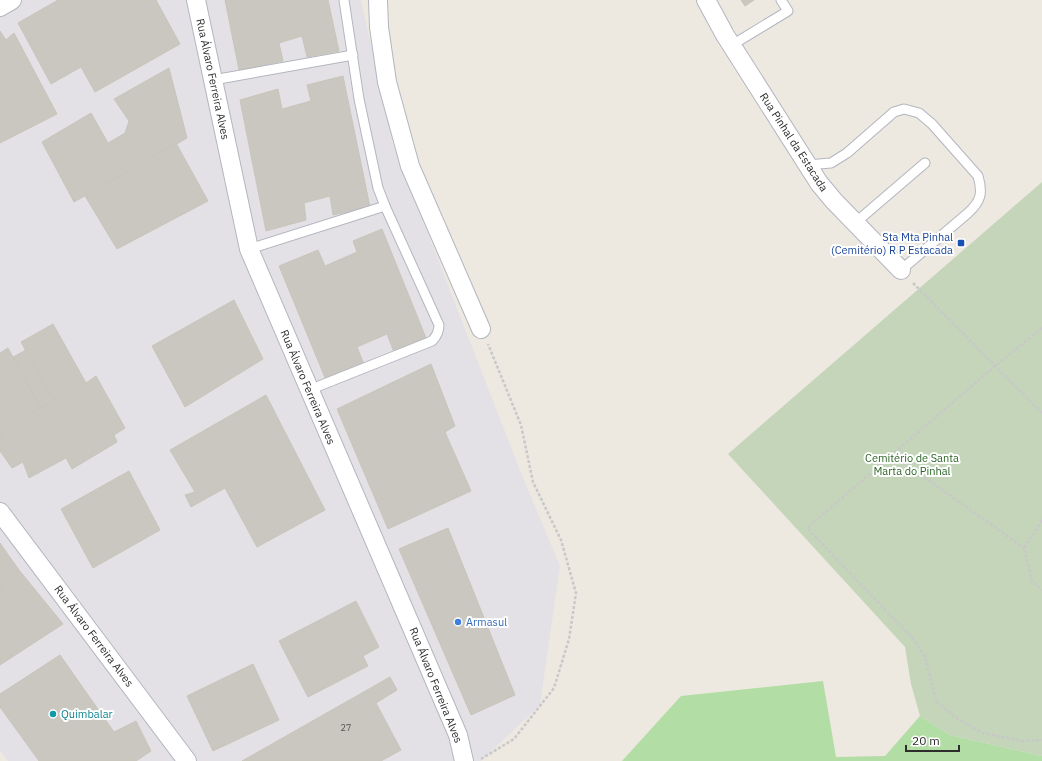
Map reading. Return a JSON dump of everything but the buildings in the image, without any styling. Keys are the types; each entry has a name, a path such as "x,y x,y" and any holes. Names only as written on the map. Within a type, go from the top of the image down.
{"street":[{"path":"0,7 12,0"},
{"name":"Rua Álvaro Ferreira Alves","path":"196,0 249,250 458,735 464,761"},
{"path":"378,0 379,27 387,82 410,166 481,329"},
{"name":"Rua Pinhal da Estacada","path":"706,0 732,45 819,184 834,202 901,270"},
{"name":"Rua Álvaro Ferreira Alves","path":"0,512 187,761"}],"lane":[{"path":"309,390 432,340 438,334 440,325 378,188 359,99 344,0"},
{"path":"732,45 788,10 781,0"},
{"path":"213,80 353,55"},
{"path":"807,166 831,163 847,152 894,112 904,109 919,112 932,124 978,176 981,186 980,196 975,206 959,221 901,270"},
{"path":"855,223 925,163"},
{"path":"249,250 385,206"}],"path":[{"path":"901,270 919,290 1042,413"},
{"path":"1042,328 995,366 807,528 915,641 925,657 937,702 958,720 983,733 1022,741 1042,740"},
{"path":"477,761 514,739 554,688 569,639 576,593 561,540 533,482 521,426 481,329"},
{"path":"892,454 1024,548 1032,581 1042,590"},
{"path":"1024,548 1042,520"}],"shaded area":[{"path":"0,0 361,0 393,144 522,475 560,566 540,705 481,761 8,761 0,750"}],"green space":[{"name":"Cemitério de Santa Marta do Pinhal","path":"1042,182 1042,756 950,735 920,716 911,684 905,647 728,454"},
{"path":"823,681 836,757 885,756 920,716 950,735 1042,756 1042,761 622,761 681,696"}],"place":[{"name":"Sta Mta Pinhal (Cemitério) R P Estacada","path":"961,243"},
{"name":"Armasul","path":"458,622"},
{"name":"Quimbalar","path":"53,714"}]}
